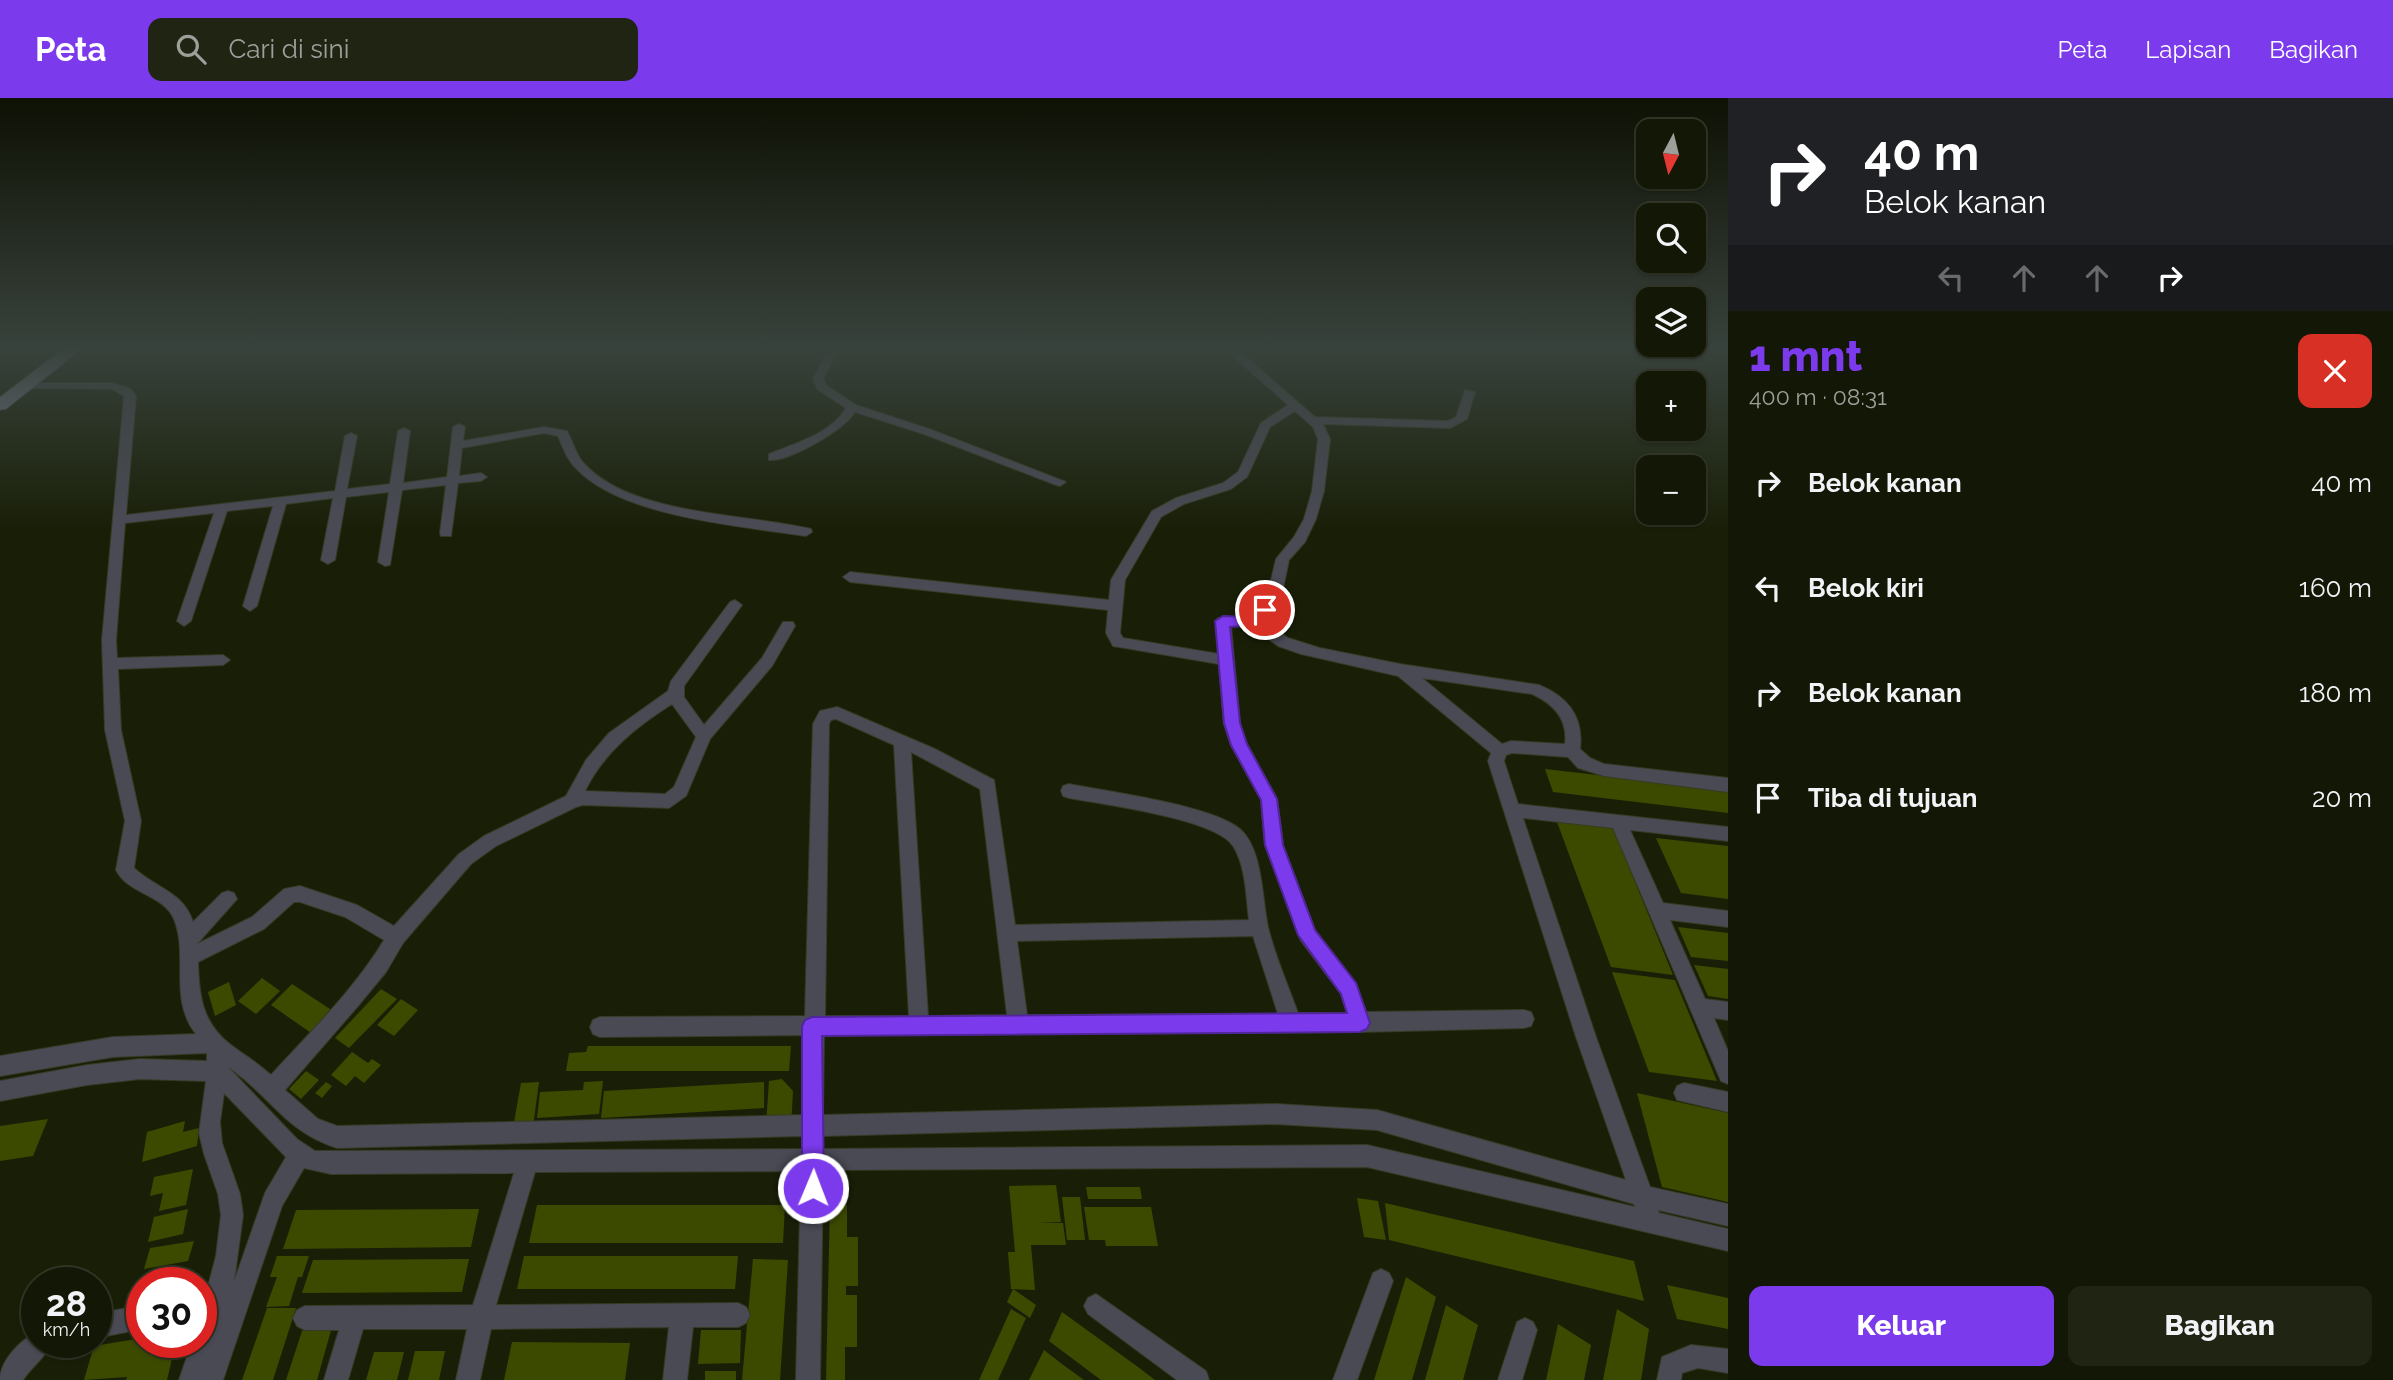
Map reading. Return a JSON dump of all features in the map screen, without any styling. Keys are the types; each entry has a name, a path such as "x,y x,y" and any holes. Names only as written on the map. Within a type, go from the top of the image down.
{"street":[{"path":"128,409 109,664 113,730 133,821 125,870 132,880 169,900 181,915 194,1013 214,1043 224,1055 248,1068 272,1089 309,1127 337,1137 660,1128 814,1128 843,1123 1262,1114 1343,1116 1404,1127 1643,1196 1728,1215"},
{"path":"773,457 838,425 845,420 851,409"},
{"path":"858,409 928,432 1059,482"},
{"path":"1225,660 1118,642 1113,633 1122,568 1156,514 1180,501 1227,486 1243,474 1265,425 1290,409"},
{"path":"1256,622 1274,598 1283,559 1300,539 1318,491 1324,439 1313,421 1298,409"},
{"path":"1313,421 1450,425 1461,419 1464,409"},
{"path":"446,533 459,427"},
{"path":"456,446 544,429 558,430 578,464 624,496 669,508 806,532"},
{"path":"385,562 404,431"},
{"path":"328,560 351,436"},
{"path":"121,520 481,477"},
{"path":"250,606 281,501"},
{"path":"184,621 222,508"},
{"path":"850,577 1115,606"},
{"path":"704,736 676,698 676,685 735,605"},
{"path":"1360,1023 1349,989 1308,935 1274,845 1269,799 1239,745 1232,723 1223,621 1256,622 1269,636 1291,645 1399,668 1534,689 1563,705 1576,736 1572,751"},
{"path":"272,1089 351,1000 379,966 396,937 465,859 490,841 572,801 583,798 669,801 680,791 704,736 767,662 788,626"},
{"path":"109,664 223,660"},
{"path":"1399,668 1500,751"},
{"path":"572,801 597,756 615,734 676,694"},
{"path":"808,1380 814,1128 812,1026 821,724 825,715 837,713 902,741 988,785 1018,1025"},
{"path":"902,741 919,1026"},
{"path":"1651,1222 1586,1037 1496,761 1500,751 1511,747 1572,751 1584,763 1604,770 1728,785"},
{"path":"1069,791 1196,819 1236,835 1246,853 1259,928 1291,1023"},
{"path":"1514,810 1728,834"},
{"path":"1618,821 1728,1074"},
{"path":"186,950 258,922 290,895 300,894 351,911 396,937"},
{"path":"186,950 228,899"},
{"path":"1657,910 1728,919"},
{"path":"1007,933 1259,928"},
{"path":"1699,1007 1728,1011"},
{"path":"600,1027 1360,1023 1524,1019"},
{"path":"0,1066 113,1047 214,1043"},
{"path":"214,1043 218,1071 209,1129 213,1152 227,1187 232,1214 217,1271"},
{"path":"0,1091 141,1069 218,1071 299,1156 331,1163 1367,1156 1728,1240"},
{"path":"1684,1093 1728,1102"},
{"path":"211,1380 273,1201 299,1156"},
{"path":"468,1380 481,1317 528,1161"},
{"path":"1345,1380 1381,1281"},
{"path":"1096,1306 1197,1380"},
{"path":"674,1380 682,1315"},
{"path":"305,1318 738,1315"},
{"path":"336,1380 354,1318"},
{"path":"1510,1380 1525,1329"},
{"path":"1669,1380 1671,1366 1682,1356 1704,1356 1728,1361"},
{"path":"8,1380 23,1358"},
{"path":"191,1380 196,1358"}],"building":[{"path":"1545,769 1728,790 1728,813 1553,792"},
{"path":"1557,822 1613,828 1673,975 1611,967"},
{"path":"1656,838 1728,846 1728,899 1681,893"},
{"path":"1678,927 1728,933 1728,961 1691,957"},
{"path":"1694,965 1728,969 1728,999 1708,996"},
{"path":"1612,972 1675,980 1717,1081 1649,1072"},
{"path":"262,978 280,991 256,1014 238,1001"},
{"path":"229,982 236,1005 215,1016 208,992"},
{"path":"292,984 336,1013 314,1035 271,1005"},
{"path":"381,989 397,999 349,1048 335,1038"},
{"path":"401,999 418,1010 394,1036 377,1025"},
{"path":"588,1046 791,1046 789,1071 566,1071 569,1053 586,1052"},
{"path":"352,1052 368,1063 372,1059 381,1065 364,1083 355,1076 346,1086 331,1075"},
{"path":"306,1071 319,1080 301,1099 289,1089"},
{"path":"782,1079 793,1091 791,1126 766,1126 769,1081"},
{"path":"603,1081 599,1114 537,1118 540,1092 583,1090 584,1082"},
{"path":"326,1082 332,1086 322,1098 315,1093"},
{"path":"539,1082 533,1127 513,1128 521,1083"},
{"path":"764,1082 764,1108 601,1118 604,1091"},
{"path":"1637,1093 1728,1113 1728,1202 1662,1187"},
{"path":"48,1119 33,1156 0,1161 0,1126"},
{"path":"185,1121 183,1132 199,1128 197,1146 142,1162 147,1132"},
{"path":"193,1169 186,1205 159,1211 163,1193 150,1196 154,1177"},
{"path":"1056,1185 1061,1222 1036,1223 1063,1223 1066,1245 1031,1245 1035,1290 1011,1289 1008,1252 1015,1252 1009,1186"},
{"path":"1086,1187 1140,1187 1142,1199 1088,1199"},
{"path":"1062,1197 1080,1197 1085,1240 1067,1240"},
{"path":"1357,1198 1378,1201 1386,1240 1364,1237"},
{"path":"1385,1203 1634,1261 1644,1301 1389,1240"},
{"path":"537,1205 785,1205 783,1243 529,1243"},
{"path":"830,1205 847,1205 847,1237 858,1237 858,1286 846,1286 846,1295 857,1295 857,1347 845,1347 845,1380 826,1380"},
{"path":"1084,1207 1151,1207 1158,1246 1106,1246 1105,1240 1089,1240"},
{"path":"188,1209 183,1234 148,1242 154,1217"},
{"path":"479,1209 471,1247 283,1249 296,1210"},
{"path":"194,1241 188,1261 145,1267 150,1248"},
{"path":"277,1256 309,1256 302,1277 298,1277 289,1306 266,1307 277,1277 270,1277"},
{"path":"524,1256 738,1256 735,1289 517,1289"},
{"path":"469,1259 462,1292 302,1293 313,1260"},
{"path":"753,1259 788,1260 780,1380 742,1380"},
{"path":"1406,1277 1436,1297 1412,1380 1374,1380"},
{"path":"1667,1285 1728,1298 1728,1329 1677,1319"},
{"path":"1013,1289 1036,1305 1030,1318 1007,1302"},
{"path":"1446,1305 1478,1325 1463,1380 1425,1380"},
{"path":"267,1308 296,1308 273,1380 242,1380"},
{"path":"1011,1309 1026,1318 998,1380 979,1380"},
{"path":"1617,1309 1649,1329 1641,1380 1603,1380"},
{"path":"1062,1312 1155,1380 1101,1380 1049,1341"},
{"path":"1558,1324 1591,1345 1584,1380 1546,1380"},
{"path":"332,1327 317,1380 286,1380 303,1328"},
{"path":"701,1330 741,1330 740,1363 698,1364"},
{"path":"126,1341 126,1358 172,1358 167,1380 126,1380 127,1377 84,1380 90,1358 112,1358 112,1343"},
{"path":"512,1342 630,1343 625,1380 504,1380"},
{"path":"1044,1350 1062,1364 1084,1380 1029,1380"},
{"path":"415,1351 445,1351 439,1380 408,1380"},
{"path":"374,1352 404,1352 397,1380 366,1380"},
{"path":"705,1371 736,1371 736,1380 705,1380"}],"route":[{"path":"813,1188 812,1026 1360,1023 1349,989 1308,935 1274,845 1269,799 1263,783 1239,745 1232,723 1223,621 1235,619 1256,622 1265,610"}]}
